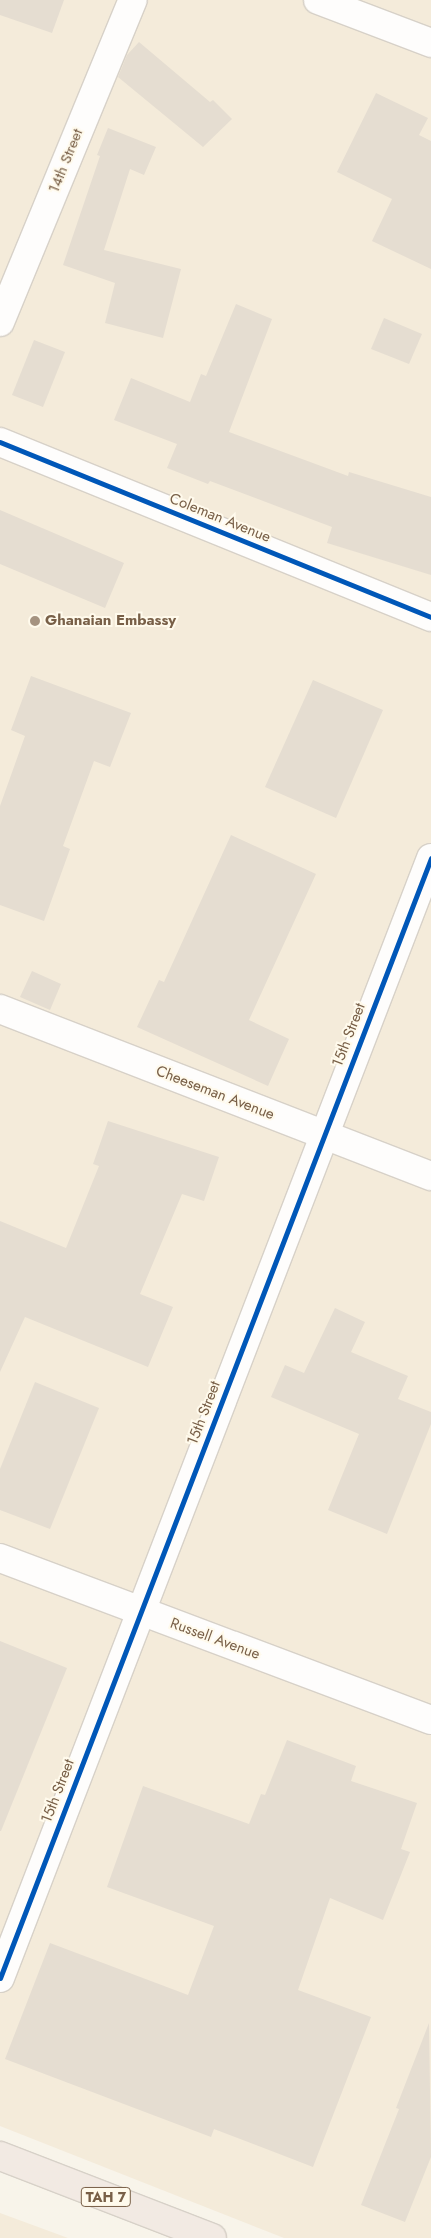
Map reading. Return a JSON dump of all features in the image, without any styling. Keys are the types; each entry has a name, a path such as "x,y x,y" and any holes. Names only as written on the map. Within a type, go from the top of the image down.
{"highway":[{"name":"TAH 7","path":"0,2156 212,2238"}],"street":[{"name":"14th Street","path":"0,322 132,0"},
{"path":"318,0 431,43"},
{"name":"Coleman Avenue","path":"0,442 431,617"},
{"name":"15th Street","path":"0,1978 431,858"},
{"name":"Cheeseman Avenue","path":"0,1009 431,1176"},
{"name":"Russell Avenue","path":"0,1558 431,1720"}],"shaded area":[{"path":"0,0 431,0 431,2238 284,2238 0,2126"},
{"path":"0,2213 68,2238 0,2238"}],"building":[{"path":"0,0 64,0 52,33 0,15"},
{"path":"139,42 210,102 213,100 232,119 203,147 118,77 127,55"},
{"path":"376,93 428,118 419,135 431,141 431,269 372,241 392,199 337,172"},
{"path":"108,128 156,147 144,175 130,169 104,250 181,269 163,338 105,323 115,283 63,265 100,156 97,155"},
{"path":"236,304 272,319 229,432 348,476 349,472 431,497 431,575 327,543 332,527 210,481 208,484 167,468 177,444 114,420 131,378 190,402 201,374 206,376"},
{"path":"384,318 422,334 409,364 371,349"},
{"path":"34,340 65,352 43,407 12,395"},
{"path":"0,510 124,563 105,608 0,564"},
{"path":"31,676 131,713 110,767 94,761 63,846 70,849 44,921 0,905 0,806 25,736 11,730"},
{"path":"313,680 383,710 336,818 265,787"},
{"path":"231,835 316,874 249,1020 289,1039 268,1086 137,1027 159,980 164,982"},
{"path":"32,971 61,984 50,1010 20,997"},
{"path":"108,1121 219,1157 204,1201 182,1194 140,1294 173,1307 148,1367 25,1317 0,1372 0,1221 66,1248 99,1166 93,1164"},
{"path":"335,1308 365,1322 351,1352 408,1376 398,1399 431,1412 431,1424 387,1534 328,1510 359,1434 271,1397 285,1365 304,1373"},
{"path":"35,1382 99,1408 50,1529 0,1510 0,1469"},
{"path":"0,1641 67,1668 1,1831 0,1831"},
{"path":"287,1740 356,1766 351,1781 417,1803 401,1849 410,1852 383,1920 330,1898 298,1990 371,2017 313,2167 214,2129 211,2137 5,2059 50,1943 188,1995 214,1926 107,1887 143,1786 249,1824 261,1794 265,1795"},
{"path":"429,2023 431,2157 405,2222 361,2205 399,2109 396,2108"}],"cycle path":[{"path":"0,442 431,617"},
{"path":"0,1978 431,858"}],"place":[{"name":"Ghanaian Embassy","path":"35,621"}]}
